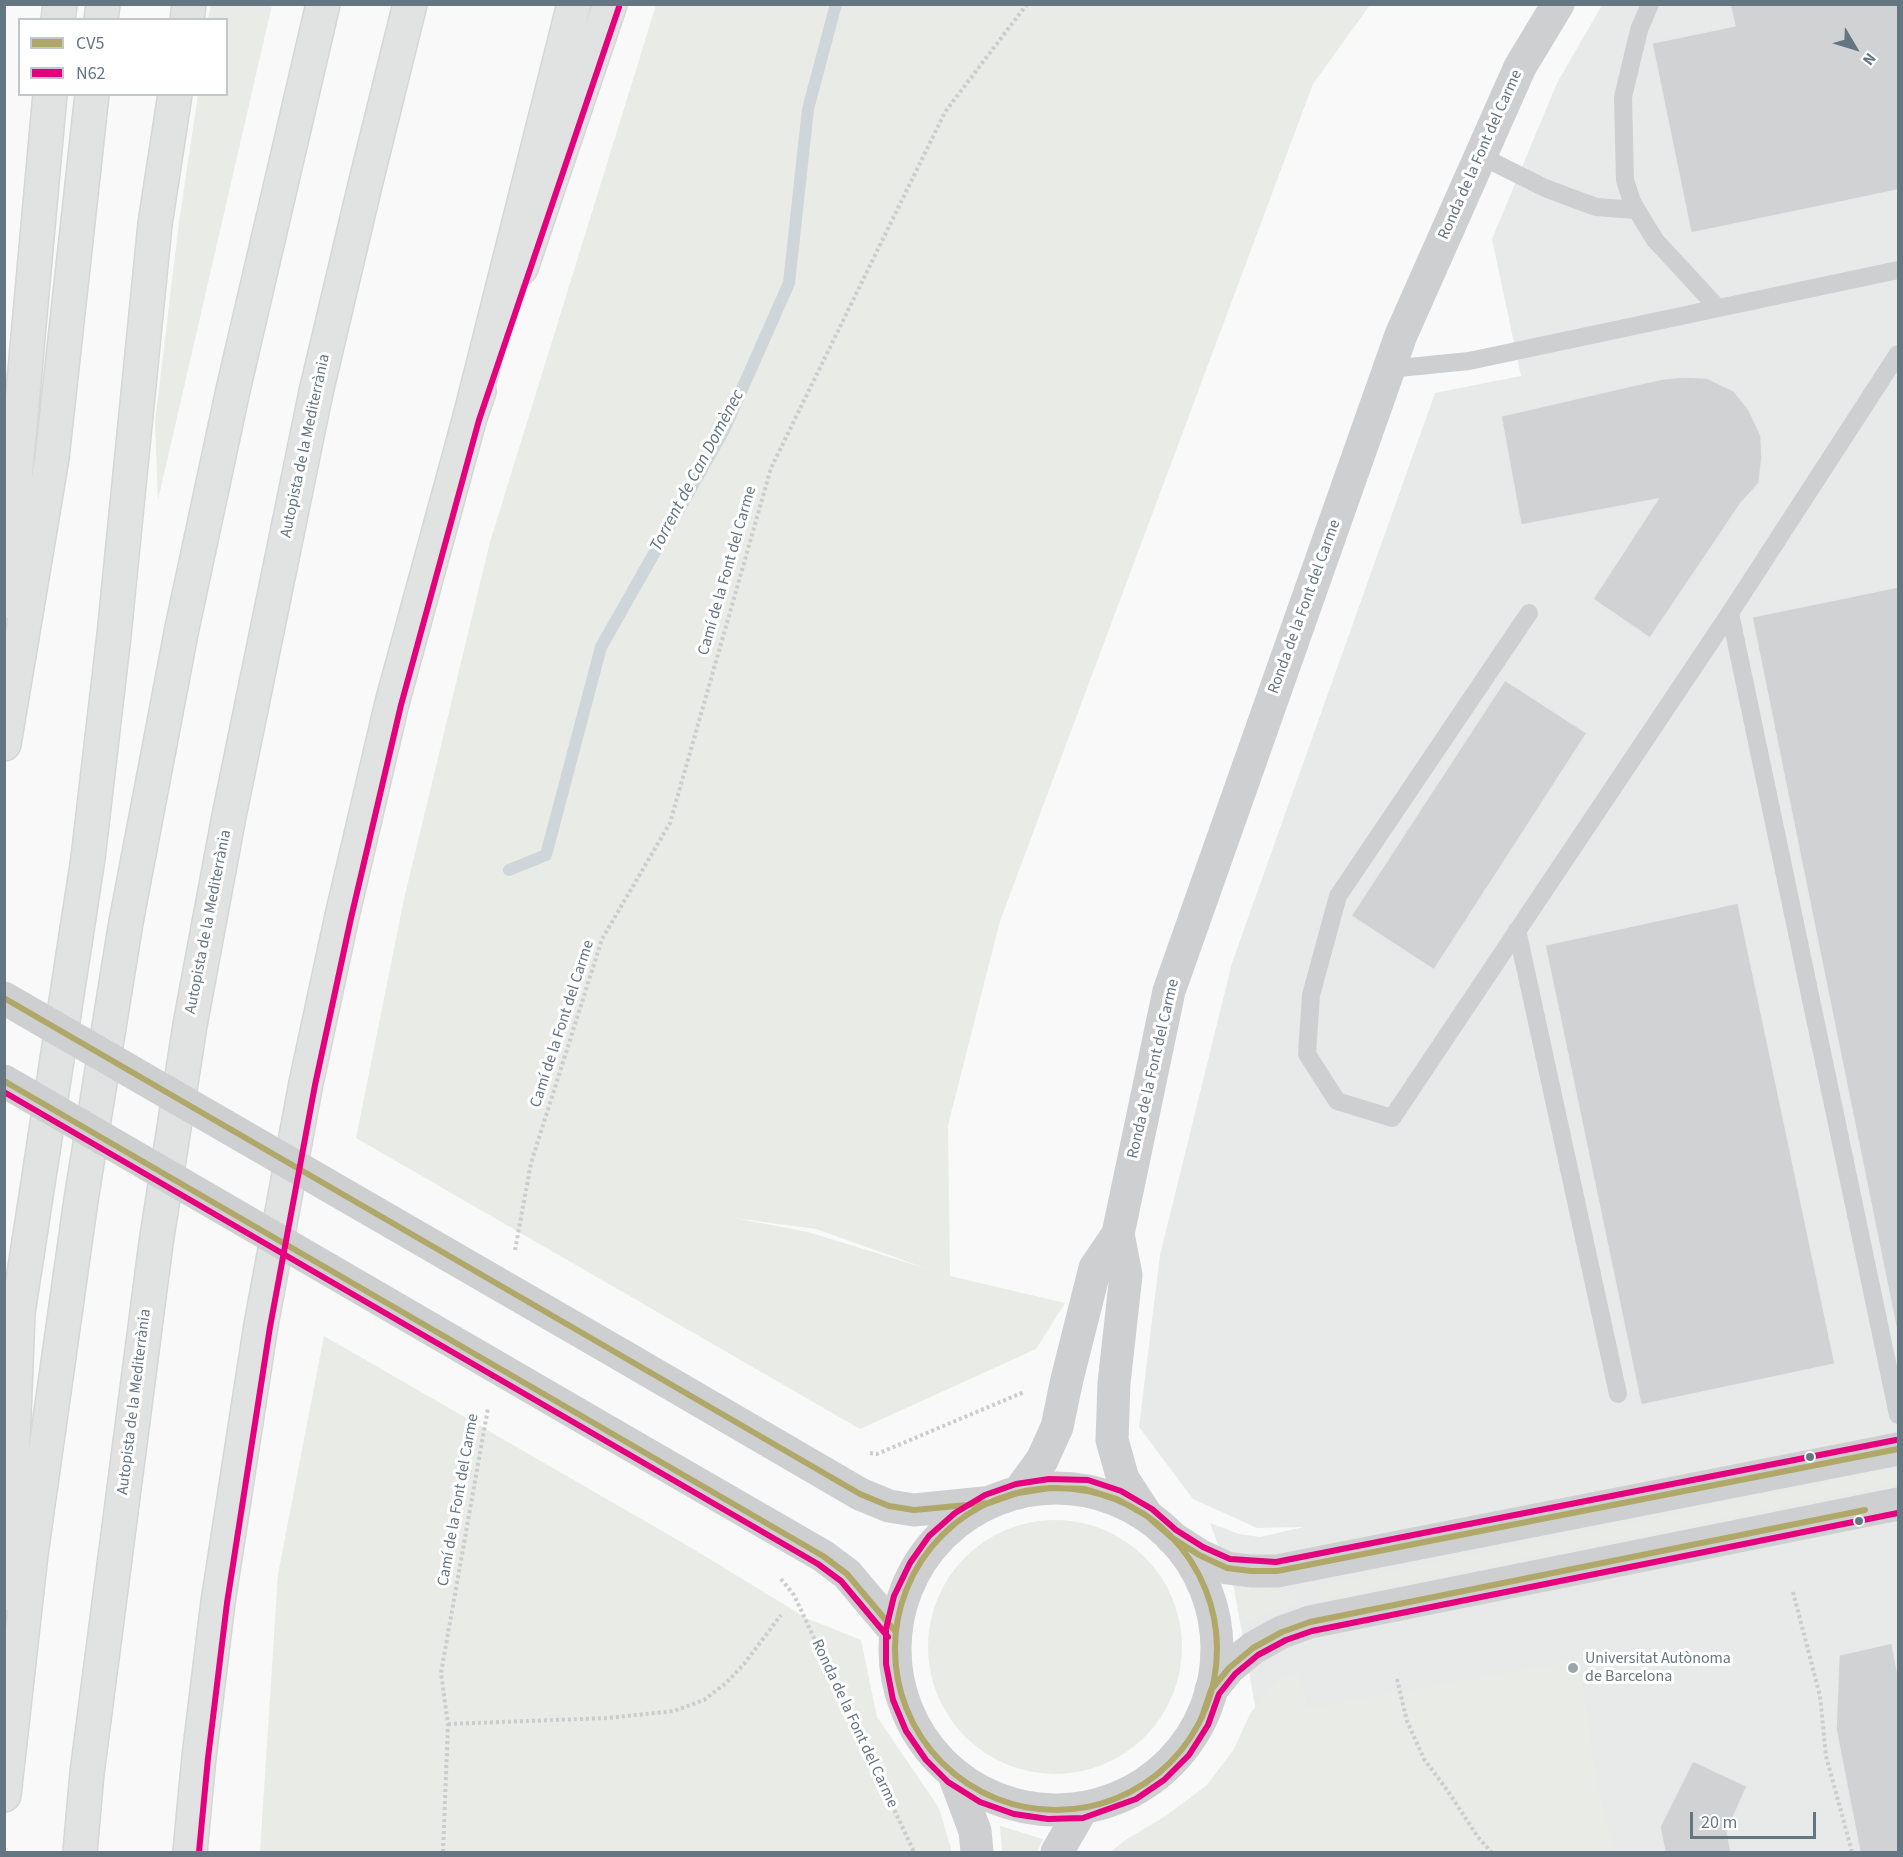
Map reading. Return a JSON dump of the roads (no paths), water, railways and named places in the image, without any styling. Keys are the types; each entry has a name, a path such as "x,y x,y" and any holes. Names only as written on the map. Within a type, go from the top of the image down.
{"highway":[{"path":"4,1795 31,1554 79,1212 128,910 182,628 232,390 323,4"},
{"name":"Autopista de la Mediterrània","path":"80,1852 87,1773 156,1243 190,1025 316,392 411,4"},
{"path":"190,1852 218,1602 261,1325 306,1083 392,703 470,417 574,4"},
{"path":"470,417 610,4"},
{"path":"4,602 50,96"},
{"path":"4,744 52,458 92,96"},
{"path":"4,1655 18,1313 88,858 114,635 155,224 175,96"}],"street":[{"name":"Ronda de la Font del Carme","path":"1004,1498 1042,1460 1057,1427 1095,1268 1118,1234 1169,991 1401,335 1520,67 1558,4"},
{"path":"4,998 860,1494 879,1502 914,1510 1004,1498 1050,1488 1085,1489 1117,1499 1147,1516 1171,1537 1199,1555 1227,1568 1276,1571 1899,1449"},
{"path":"4,1081 823,1556 847,1574 895,1631"},
{"name":"Ronda de la Font del Carme","path":"1118,1234 1126,1275 1114,1383 1112,1440 1123,1479 1147,1516"},
{"path":"1004,1498 960,1520 936,1542 917,1568 903,1599 895,1631 895,1664 902,1697 914,1727 933,1754 954,1775 984,1794 1016,1805 1049,1810 1082,1809 1132,1791 1158,1773 1181,1750 1200,1721 1211,1690 1217,1658 1215,1626 1207,1594 1193,1564 1171,1537"},
{"path":"1211,1690 1229,1668 1253,1648 1282,1632 1310,1622 1899,1504"},
{"path":"954,1775 975,1831 977,1852"},
{"path":"1057,1852 1082,1809"}],"lane":[{"path":"1650,4 1639,30 1623,97 1625,180 1636,210 1655,240 1718,308"},
{"path":"1480,156 1545,188 1596,207 1636,210"},
{"path":"1389,369 1469,361 1899,270"},
{"path":"1529,614 1338,896 1311,995 1307,1054 1337,1101 1392,1118 1730,613 1897,358"},
{"path":"1730,613 1899,1414"},
{"path":"1517,930 1618,1394"}],"waterway":[{"name":"Torrent de Can Domènec","path":"509,870 546,855 601,647 724,430 789,283 808,109 836,4"}],"place":[{"name":"Universitat Autònoma de Barcelona","path":"1573,1668"}]}
